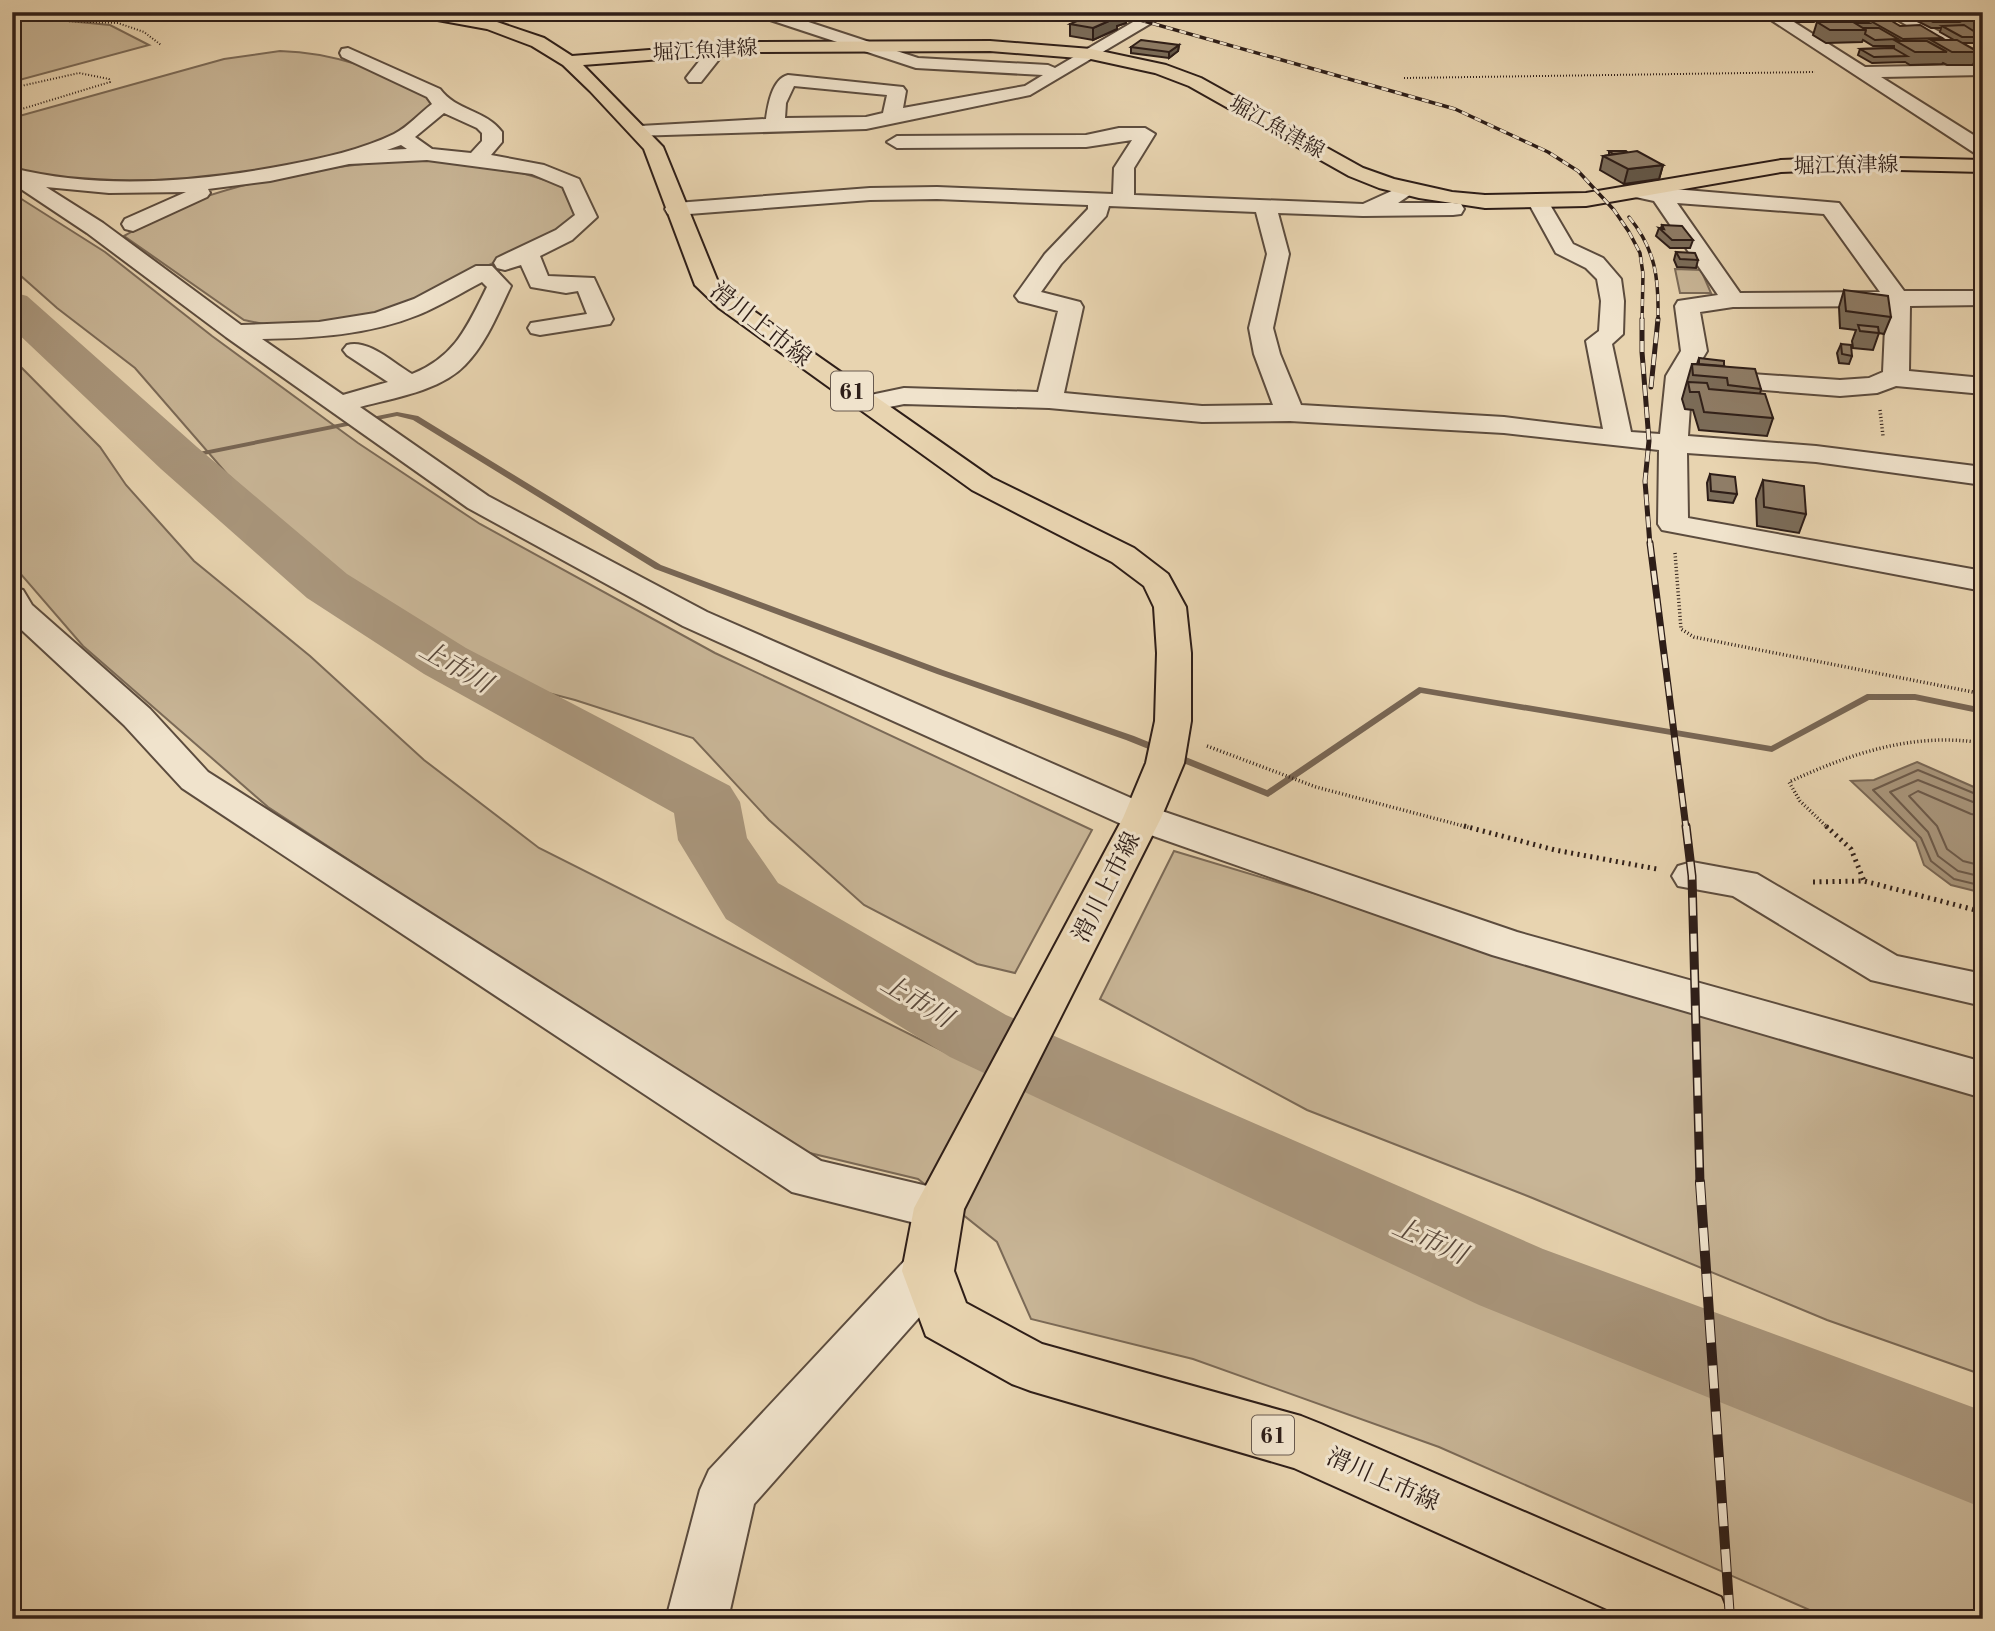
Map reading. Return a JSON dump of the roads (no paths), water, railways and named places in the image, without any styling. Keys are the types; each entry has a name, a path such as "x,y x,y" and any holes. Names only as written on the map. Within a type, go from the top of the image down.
{"main road":[{"name":"滑川上市線","path":"421,12 513,32 538,42 569,61 653,147 706,285 791,351 870,403 982,484 1123,555 1157,581 1170,607 1174,653 1171,733 1165,763 1142,817 939,1208 928,1271 945,1319 1031,1366 1301,1443 1699,1619"},
{"name":"堀江魚津線","path":"569,61 718,49 861,46 990,46 1091,54 1160,69 1195,82 1356,172 1407,190 1495,201 1539,202 1638,192 1764,169 1812,164 1983,166"}],"street":[{"path":"761,12 916,64 1060,71"},
{"path":"640,132 866,123 1030,90 1162,12"},
{"path":"1767,12 1983,150"},
{"path":"1983,15 1899,16 1983,62"},
{"path":"695,78 718,49"},
{"path":"1922,50 1983,50"},
{"path":"348,52 434,93 443,105 484,124 492,132 492,142 478,158"},
{"path":"1830,52 1856,52"},
{"path":"1861,72 1983,71"},
{"path":"775,125 777,103 788,80 897,91 892,116"},
{"path":"14,174 96,187 217,184 283,174 349,158 403,137 443,105"},
{"path":"725,128 736,106"},
{"path":"866,123 897,142 912,155 901,177"},
{"path":"897,142 1086,141 1119,134 1144,134 1124,167 1111,198 1053,259 1027,296 1071,307 1049,400"},
{"path":"403,137 426,154"},
{"path":"234,332 306,332 371,321 404,312 484,271 528,254 564,235 586,217 572,183 537,169 478,158 426,154 349,158"},
{"path":"14,174 95,228 234,332 478,502 695,619 1142,817 1507,944 1983,1080"},
{"path":"676,209 901,177 1111,198 1363,210 1453,209"},
{"path":"132,224 217,184"},
{"path":"1363,210 1376,207 1407,190"},
{"path":"1638,192 1831,208 1898,300 1886,381"},
{"path":"1661,196 1733,300"},
{"path":"1539,202 1564,248 1594,260 1614,286 1611,334 1599,341 1619,439"},
{"path":"1265,206 1278,254 1261,328 1267,354 1290,413"},
{"path":"528,254 539,282 566,286 586,283 601,319 540,328"},
{"path":"338,404 409,384 454,363 484,317 499,286 484,271"},
{"path":"1983,298 1733,300 1687,306 1694,351 1678,376 1673,443 1673,524 1983,581"},
{"path":"356,350 371,321"},
{"path":"306,332 356,350 409,384"},
{"path":"1678,376 1840,388 1886,381 1983,386"},
{"path":"870,403 904,396 1049,400 1202,414 1290,413 1504,425 1619,439 1816,454 1983,476"},
{"path":"14,606 137,717 195,780 809,1178 939,1208"},
{"path":"1692,876 1743,884 1886,969 1983,990"},
{"path":"696,1619 729,1490 928,1271"}],"water":[{"path":"1917,762 1983,791 1983,893 1951,885 1924,865 1916,842 1851,781 1874,780"}],"waterway":[{"name":"上市川","path":"12,305 179,458 327,586 445,661 706,802 713,840 752,901 978,1036 1511,1277 1983,1460"},
{"path":"179,458 397,414 415,418 658,567 940,672 1130,738 1268,794 1419,690 1772,749 1867,697 1915,697 1983,711"}],"railway":[{"path":"1112,12 1455,109 1548,152 1578,171 1614,210 1629,232 1640,253 1643,274 1642,321"},
{"path":"1629,217 1645,241 1654,266 1658,319"},
{"path":"1651,387 1658,319"},
{"path":"1642,321 1649,441 1645,481 1650,545"},
{"path":"1650,543 1686,828"},
{"path":"1686,826 1692,876 1700,1184"},
{"path":"1700,1182 1730,1619"}]}
